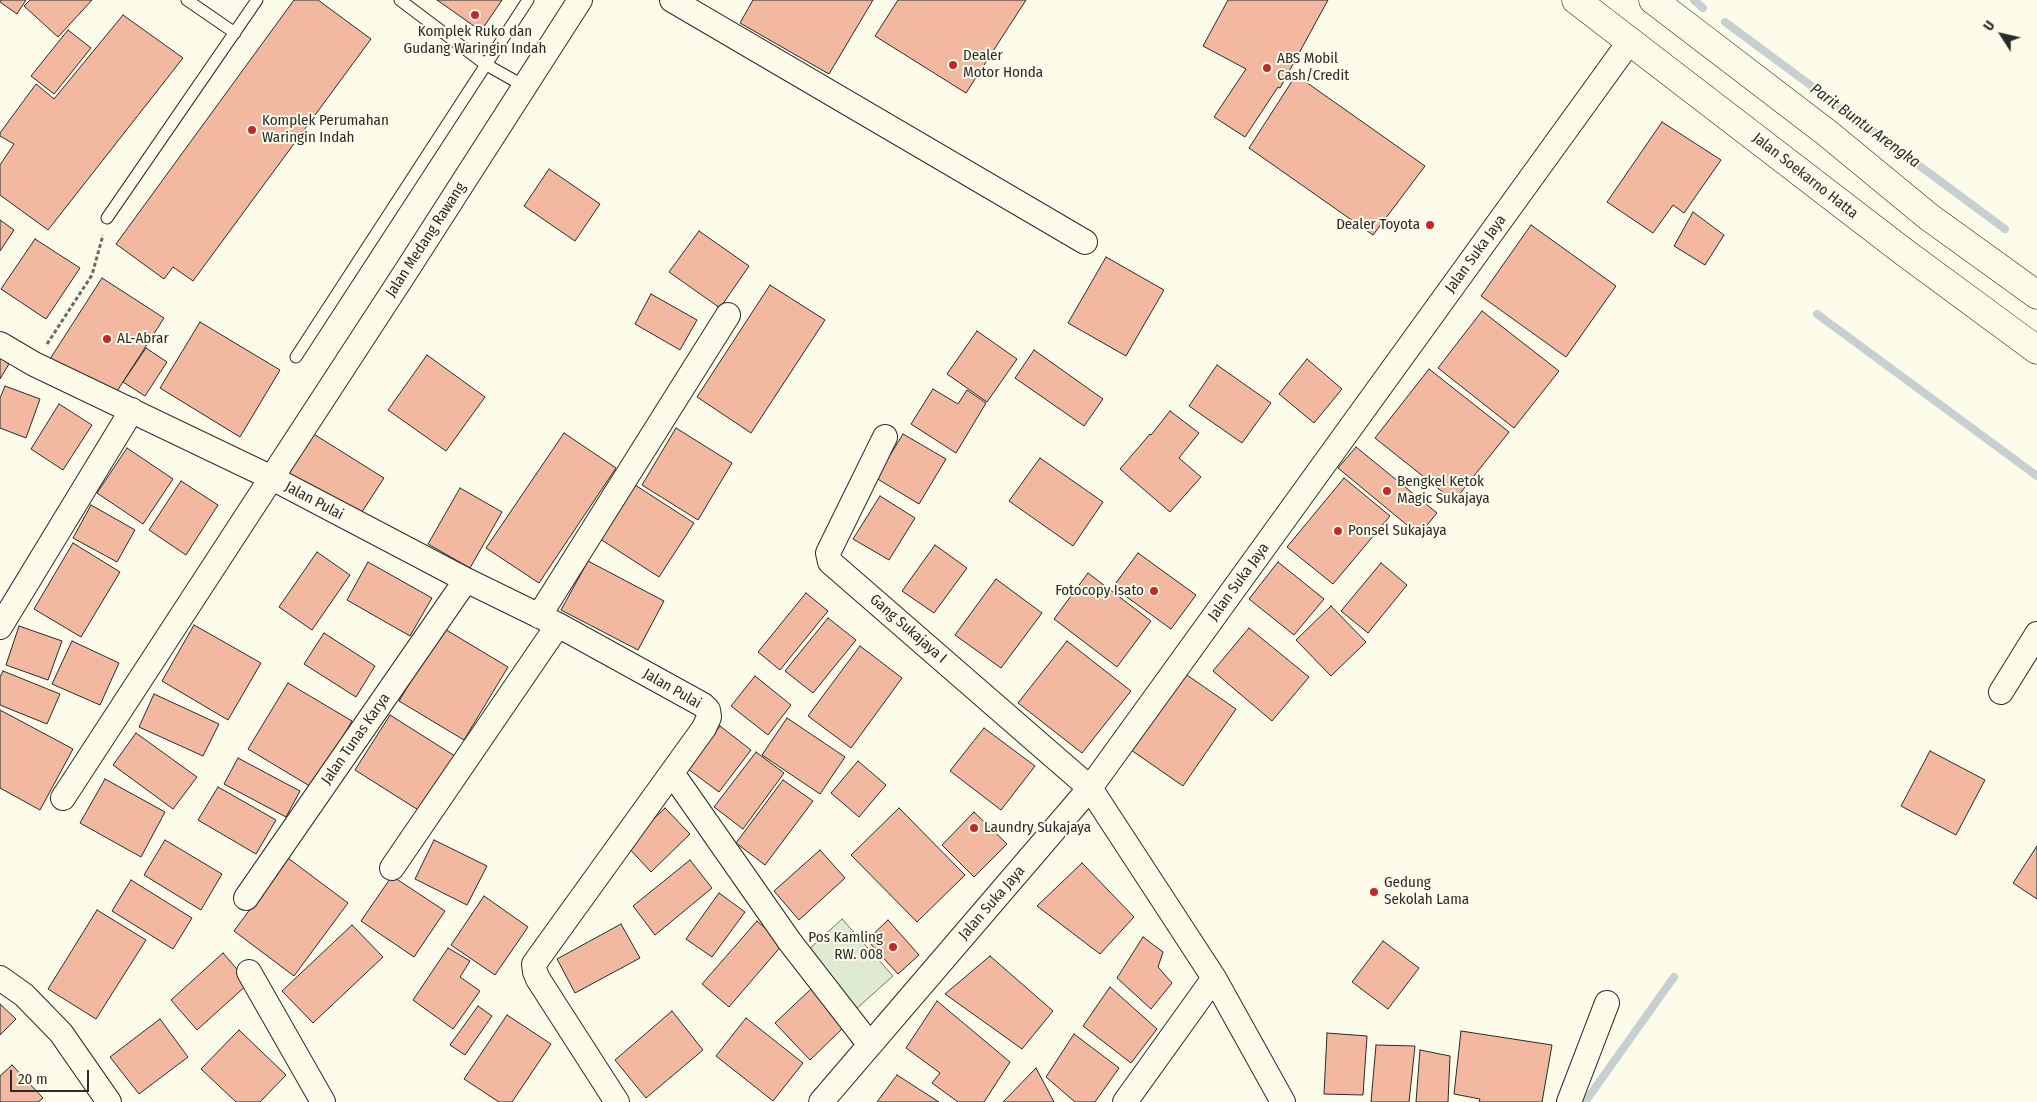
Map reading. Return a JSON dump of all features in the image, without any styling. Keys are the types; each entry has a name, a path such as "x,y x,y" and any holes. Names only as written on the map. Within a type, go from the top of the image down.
{"main road":[{"name":"Jalan Soekarno Hatta","path":"1576,0 1904,252 2037,350"},
{"path":"1653,0 1827,133 1930,217 2037,295"},
{"path":"1904,252 1930,217"}],"street":[{"name":"Jalan Medang Rawang","path":"63,798 580,0"},
{"path":"672,0 1085,242"},
{"name":"Jalan Suka Jaya","path":"821,1102 1090,788 1630,41"},
{"path":"392,868 549,620 728,315"},
{"name":"Jalan Pulai","path":"0,344 34,364 272,478 466,580 549,620 703,705 708,710 708,717 704,728 534,964 538,979 617,1102"},
{"path":"0,627 132,410"},
{"name":"Gang Sukajaya I","path":"885,436 828,553 830,562 1090,788 1214,978 1282,1102"},
{"name":"Jalan Tunas Karya","path":"246,898 466,580"},
{"path":"2001,692 2037,634"},
{"path":"672,773 790,942 870,1045"},
{"path":"249,972 323,1102"},
{"path":"0,978 24,995 60,1033 109,1102"},
{"path":"1125,1102 1214,978"},
{"path":"1569,1102 1607,1003"}],"lane":[{"path":"187,0 235,33"},
{"path":"108,218 257,0"},
{"path":"400,0 486,64 524,86"},
{"path":"296,357 528,0"}],"path":[{"path":"34,364 92,275 108,218"}],"green space":[{"path":"842,919 893,976 856,1009 806,952"}],"building":[{"path":"0,0 26,0 17,14 0,2"},
{"path":"30,0 92,0 58,37 24,6"},
{"name":"Komplek Perumahan Waringin Indah","path":"294,0 318,0 371,39 193,281 173,267 164,279 116,244"},
{"name":"Komplek Ruko dan Gudang Waringin Indah","path":"437,0 502,0 481,31"},
{"path":"753,0 873,0 829,74 740,23"},
{"name":"Dealer Motor Honda","path":"898,0 1026,0 966,93 875,36"},
{"name":"ABS Mobil Cash/Credit","path":"1228,0 1328,0 1280,88 1278,87 1245,137 1214,117 1246,69 1203,46"},
{"path":"123,15 183,58 48,230 0,195 0,165 14,144 0,136 0,133 36,84 54,99"},
{"path":"68,30 91,48 54,94 31,76"},
{"path":"1296,75 1425,166 1373,235 1249,148"},
{"path":"1662,122 1721,160 1684,213 1673,205 1653,233 1607,202"},
{"path":"549,169 600,204 575,241 524,206"},
{"path":"1693,212 1724,235 1705,265 1674,246"},
{"path":"0,220 14,230 0,251"},
{"path":"1531,225 1616,286 1566,357 1481,296"},
{"path":"699,231 749,266 720,308 669,272"},
{"path":"35,239 80,268 46,319 1,289"},
{"path":"1106,257 1164,290 1126,356 1068,323"},
{"name":"AL-Abrar","path":"102,278 164,318 112,399 50,359"},
{"path":"770,285 825,320 751,433 697,397"},
{"path":"651,294 697,320 680,350 635,324"},
{"path":"1482,311 1559,371 1514,428 1438,368"},
{"path":"200,322 280,370 240,437 160,388"},
{"path":"977,331 1017,359 987,402 947,374"},
{"path":"146,348 167,362 145,396 123,382"},
{"path":"1034,350 1103,399 1084,426 1015,378"},
{"path":"427,355 485,397 446,451 388,410"},
{"path":"0,358 9,364 0,379"},
{"path":"1307,359 1342,389 1314,423 1279,394"},
{"path":"1217,365 1271,403 1242,443 1189,406"},
{"path":"1429,369 1509,432 1454,501 1375,438"},
{"path":"5,386 40,399 26,438 0,428 0,398"},
{"path":"933,389 958,404 967,390 986,403 956,453 911,424"},
{"path":"59,404 92,425 63,470 31,449"},
{"path":"1170,411 1199,433 1179,458 1201,477 1170,512 1120,469"},
{"path":"676,428 732,463 698,520 642,485"},
{"path":"312,433 384,478 358,518 287,473"},
{"path":"564,433 616,468 539,583 486,548"},
{"path":"903,434 946,459 919,504 876,478"},
{"name":"Bengkel Ketok Magic Sukajaya","path":"1356,447 1437,513 1419,535 1338,468"},
{"path":"127,448 173,479 143,524 97,493"},
{"path":"1040,458 1103,502 1073,546 1009,501"},
{"name":"Ponsel Sukajaya","path":"1344,478 1390,516 1333,584 1287,547"},
{"path":"181,481 218,505 186,555 149,530"},
{"path":"632,483 694,523 659,577 597,537"},
{"path":"460,488 502,512 470,568 428,544"},
{"path":"880,496 915,518 889,560 853,539"},
{"path":"91,505 135,530 117,562 73,538"},
{"path":"73,543 120,572 81,637 34,609"},
{"path":"935,545 967,568 934,613 902,591"},
{"path":"317,552 350,575 312,630 279,607"},
{"name":"Fotocopy Isato","path":"1138,553 1196,595 1171,629 1113,587"},
{"path":"588,561 664,601 638,650 561,610"},
{"path":"368,562 432,598 410,636 347,600"},
{"path":"1278,562 1324,599 1294,635 1249,599"},
{"path":"1381,563 1407,585 1368,633 1341,611"},
{"path":"1088,573 1151,621 1117,667 1054,619"},
{"path":"996,579 1042,613 1001,668 955,635"},
{"path":"806,593 828,611 780,670 758,652"},
{"path":"1331,606 1366,642 1331,676 1296,640"},
{"path":"828,618 856,640 813,693 785,671"},
{"path":"194,625 261,663 228,720 162,681"},
{"path":"19,626 62,641 48,680 6,665"},
{"path":"443,628 508,667 464,740 399,701"},
{"path":"1249,628 1309,677 1272,721 1213,671"},
{"path":"324,633 375,666 356,697 304,664"},
{"path":"72,641 119,663 100,705 52,684"},
{"path":"1067,641 1131,691 1082,753 1018,703"},
{"path":"860,646 902,678 851,748 808,716"},
{"path":"3,671 60,694 47,724 0,705 0,677"},
{"path":"1184,673 1236,709 1183,786 1131,750"},
{"path":"755,676 791,705 768,735 731,706"},
{"path":"288,683 352,721 313,788 248,749"},
{"path":"154,694 219,724 203,756 139,727"},
{"path":"0,710 73,749 40,810 0,788"},
{"path":"390,715 458,758 423,813 355,770"},
{"path":"787,718 845,757 820,794 762,755"},
{"path":"720,726 751,750 719,792 688,769"},
{"path":"984,728 1035,766 1001,810 950,771"},
{"path":"136,733 197,777 173,809 113,765"},
{"path":"1930,751 1985,780 1956,835 1901,806"},
{"path":"756,752 784,773 743,829 714,807"},
{"path":"238,758 300,791 286,817 224,784"},
{"path":"858,761 886,785 859,817 831,793"},
{"path":"105,779 165,812 141,857 80,823"},
{"path":"783,780 813,801 765,865 736,843"},
{"path":"218,787 276,820 256,854 198,820"},
{"path":"665,808 690,834 651,872 626,845"},
{"path":"899,808 965,875 917,922 851,855"},
{"name":"Laundry Sukajaya","path":"974,812 1007,844 974,877 942,845"},
{"path":"165,840 222,874 201,910 144,875"},
{"path":"434,840 487,866 467,905 415,879"},
{"path":"2037,846 2037,899 2013,883"},
{"path":"820,850 845,878 799,920 774,891"},
{"path":"288,858 348,903 294,976 234,931"},
{"path":"690,860 712,888 655,935 633,906"},
{"path":"1082,863 1134,917 1100,954 1037,906"},
{"path":"392,876 445,911 414,957 361,921"},
{"path":"131,880 192,918 173,949 112,911"},
{"path":"719,893 745,912 712,957 686,939"},
{"path":"484,896 528,927 495,975 451,945"},
{"path":"97,910 146,940 96,1019 48,989"},
{"name":"Pos Kamling RW. 008","path":"888,920 919,955 898,974 867,940"},
{"path":"757,921 783,944 729,1007 702,984"},
{"path":"621,924 640,958 575,993 557,959"},
{"path":"352,925 383,957 313,1023 282,991"},
{"path":"1143,937 1163,952 1158,967 1172,983 1151,1009 1117,978"},
{"path":"1383,941 1419,968 1388,1009 1352,982"},
{"path":"448,948 470,961 460,977 480,991 453,1029 413,1000"},
{"path":"223,953 249,983 197,1030 171,1000"},
{"path":"990,956 1053,1011 1022,1049 945,994"},
{"path":"1110,987 1157,1029 1131,1063 1083,1026"},
{"path":"811,989 845,1026 810,1060 775,1023"},
{"path":"937,1001 1010,1062 984,1102 958,1102 932,1083 940,1073 906,1048"},
{"path":"0,1004 16,1019 0,1035"},
{"path":"478,1006 492,1016 465,1055 450,1045"},
{"path":"672,1011 703,1050 646,1098 615,1060"},
{"path":"507,1015 551,1044 512,1102 499,1102 464,1079"},
{"path":"746,1018 803,1063 773,1101 716,1056"},
{"path":"160,1019 188,1057 139,1094 110,1057"},
{"path":"239,1030 286,1075 260,1102 236,1102 201,1069"},
{"path":"1461,1031 1552,1045 1542,1102 1479,1102 1480,1099 1454,1094"},
{"path":"1327,1033 1367,1036 1363,1095 1324,1094"},
{"path":"1074,1034 1119,1068 1095,1102 1075,1102 1046,1077"},
{"path":"1376,1045 1415,1046 1409,1102 1371,1102"},
{"path":"1420,1050 1450,1056 1448,1102 1416,1102"},
{"path":"12,1065 43,1098 38,1102 0,1102 0,1076"},
{"path":"1036,1068 1054,1102 1003,1102"},
{"path":"897,1075 939,1102 877,1102"}],"waterway":[{"name":"Parit Buntu Arengka","path":"1694,0 1703,8"},
{"name":"Parit Buntu Arengka","path":"1725,22 2005,229"},
{"path":"1817,314 2037,476"},
{"path":"1585,1102 1674,977"}],"place":[{"name":"Komplek Ruko dan Gudang Waringin Indah","path":"475,15"},
{"name":"Dealer Motor Honda","path":"953,65"},
{"name":"ABS Mobil Cash/Credit","path":"1267,68"},
{"name":"Komplek Perumahan Waringin Indah","path":"252,130"},
{"name":"Dealer Toyota","path":"1430,225"},
{"name":"AL-Abrar","path":"107,339"},
{"name":"Bengkel Ketok Magic Sukajaya","path":"1387,491"},
{"name":"Ponsel Sukajaya","path":"1338,531"},
{"name":"Fotocopy Isato","path":"1154,591"},
{"name":"Laundry Sukajaya","path":"974,828"},
{"name":"Gedung Sekolah Lama","path":"1374,892"},
{"name":"Pos Kamling RW. 008","path":"893,947"}]}
